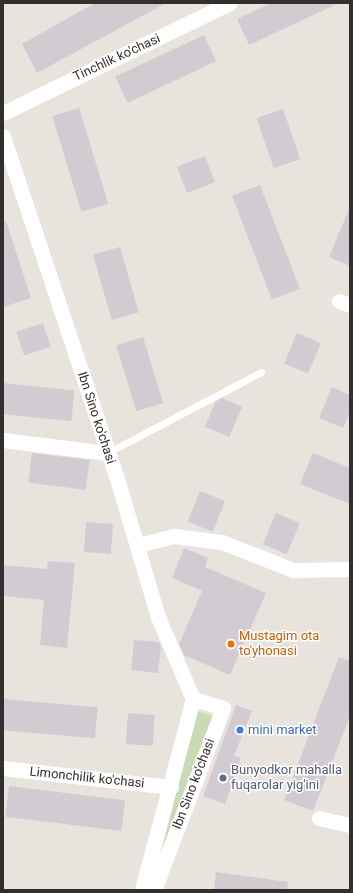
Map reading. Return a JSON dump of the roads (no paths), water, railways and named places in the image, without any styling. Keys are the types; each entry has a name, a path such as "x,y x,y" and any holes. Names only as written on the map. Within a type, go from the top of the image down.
{"street":[{"name":"Tinchlik ko'chasi","path":"3,112 230,3"},
{"name":"Ibn Sino ko'chasi","path":"3,136 138,545 158,618 193,699 171,787 142,890"},
{"path":"3,440 107,453"},
{"path":"138,545 174,536 222,542 293,570 350,569"},
{"name":"Ibn Sino ko'chasi","path":"154,890 223,708 193,699"},
{"name":"Limonchilik ko'chasi","path":"3,768 171,787"},
{"path":"319,818 350,825"}],"lane":[{"path":"107,453 261,372"}],"place":[{"name":"Mustagim ota to'yhonasi","path":"231,644"},
{"name":"mini market","path":"240,730"},
{"name":"Bunyodkor mahalla fuqarolar yig'ini","path":"223,778"}]}
